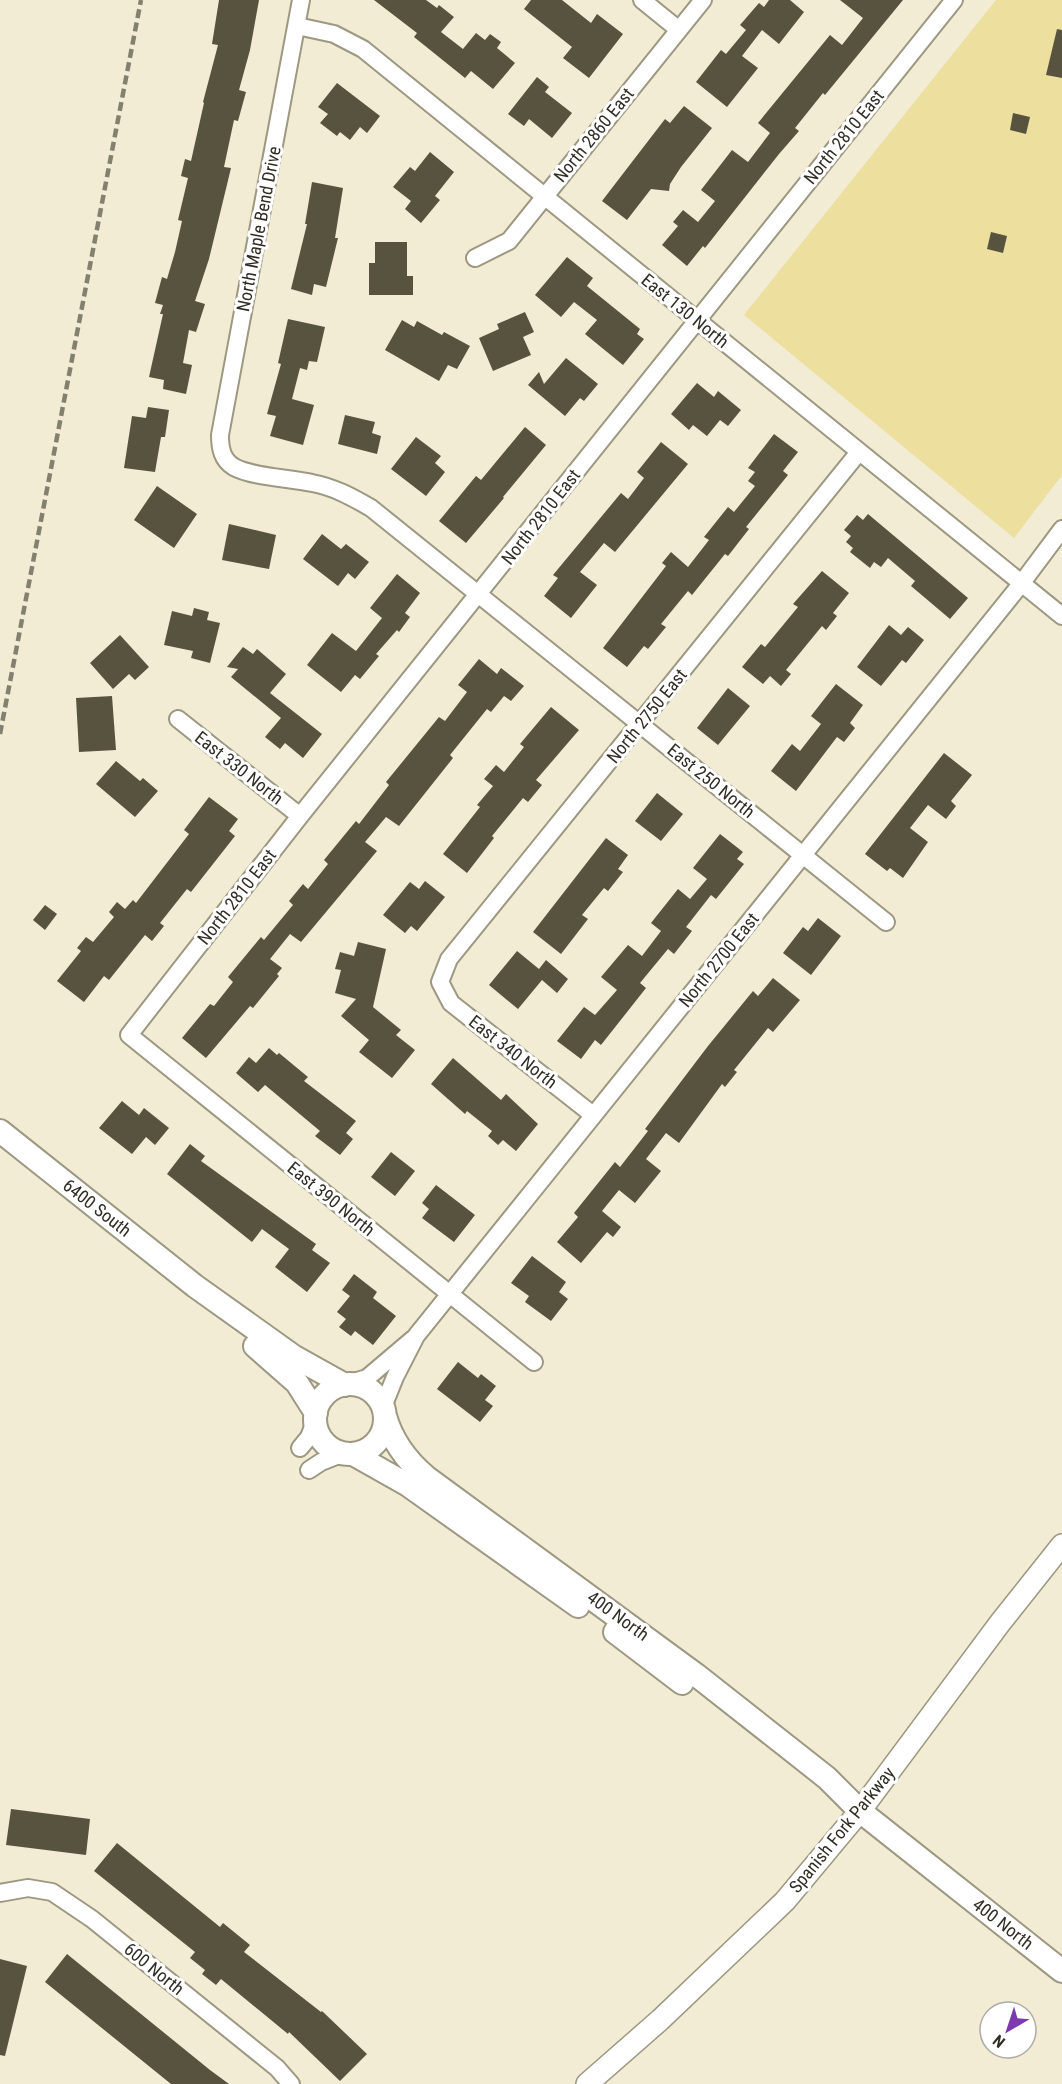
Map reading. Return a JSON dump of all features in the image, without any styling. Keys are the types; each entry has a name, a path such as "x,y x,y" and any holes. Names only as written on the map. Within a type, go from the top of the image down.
{"main road":[{"name":"6400 South","path":"0,1131 195,1286 293,1356 346,1384"},
{"name":"6400 South","path":"195,1286 236,1329 293,1377 308,1397 316,1417"},
{"path":"346,1384 356,1385 372,1392 384,1412 384,1425 377,1442 362,1452 349,1454 328,1446 322,1439 316,1417 323,1397 329,1391 346,1384"},
{"name":"400 North","path":"384,1412 388,1429 398,1448 426,1477 656,1643 827,1778 860,1810 1062,1971"},
{"name":"400 North","path":"349,1454 408,1485 614,1631 820,1792 838,1803 860,1810"}],"street":[{"name":"North Maple Bend Drive","path":"224,458 220,447 220,435 301,0"},
{"path":"642,0 679,30"},
{"name":"North 2860 East","path":"475,258 508,241 703,0"},
{"name":"North 2810 East","path":"129,1035 300,816 954,0"},
{"name":"East 130 North","path":"297,26 334,34 363,49 1062,616"},
{"name":"North 2750 East","path":"440,982 449,959 859,452"},
{"name":"East 250 North","path":"224,458 233,466 246,471 314,483 344,492 371,508 886,922"},
{"name":"North 2700 East","path":"384,1412 395,1377 416,1336 1021,584 1062,529"},
{"name":"East 330 North","path":"178,719 300,816"},
{"name":"East 340 North","path":"440,982 451,1003 593,1115"},
{"name":"East 390 North","path":"129,1035 534,1362"},
{"name":"North 2700 East","path":"346,1384 367,1378 416,1336"},
{"path":"300,1448 309,1437 316,1417"},
{"path":"309,1470 332,1457 349,1454"},
{"name":"Spanish Fork Parkway","path":"587,2084 660,2020 785,1900 860,1810 1000,1623 1062,1545"},
{"name":"600 North","path":"0,1893 28,1888 52,1892 92,1919 278,2068 291,2084"}],"shaded area":[{"path":"996,0 1062,0 1062,475 1014,538 744,315"}],"building":[{"path":"219,0 259,0 250,50 239,90 246,92 238,121 234,120 224,167 231,168 209,259 195,301 205,304 196,332 189,330 183,363 192,365 186,394 163,389 164,380 149,377 163,314 160,314 163,305 155,303 162,277 167,279 182,221 178,220 188,178 181,176 185,159 191,161 218,45 212,44"},
{"path":"374,0 426,0 437,8 439,5 454,17 441,32 463,49 476,33 485,40 490,34 501,42 497,48 515,63 493,89 471,71 465,78 414,37 417,33"},
{"path":"531,0 562,0 591,23 597,14 623,34 589,78 563,58 572,47 524,9"},
{"path":"769,0 790,0 804,12 779,44 762,30 742,56 758,68 727,107 696,82 721,50 726,54 746,30 740,25 759,3 764,7"},
{"path":"840,0 903,0 825,95 823,93 795,128 799,131 705,248 703,246 687,266 662,245 678,226 673,222 683,210 698,222 715,201 701,190 732,150 748,162 770,133 758,123 830,35 842,45 863,18"},
{"path":"1057,29 1062,30 1062,78 1046,75"},
{"path":"537,77 549,87 545,92 572,113 552,138 529,119 524,126 508,114"},
{"path":"337,83 380,116 367,133 360,127 350,140 340,132 337,136 320,123 328,114 318,107"},
{"path":"684,106 712,128 681,167 670,184 669,191 651,189 627,220 602,201 665,119 670,123"},
{"path":"1013,113 1030,117 1026,134 1010,130"},
{"path":"430,152 454,172 435,196 440,200 421,223 405,209 411,201 393,187 410,167 415,171"},
{"path":"312,182 343,188 335,238 338,238 326,287 314,284 312,295 291,289 307,224 305,224"},
{"path":"991,232 1007,236 1003,253 987,249"},
{"path":"375,242 407,242 407,276 413,276 413,295 369,295 369,263 375,263"},
{"path":"567,257 593,278 587,286 640,329 637,334 644,339 623,365 585,334 597,320 574,302 561,317 535,295"},
{"path":"525,312 534,332 523,337 531,355 493,371 479,338 499,329 497,324"},
{"path":"288,319 325,327 317,362 309,361 307,370 300,368 292,399 314,405 303,445 270,436 276,416 267,414 281,364 278,363"},
{"path":"402,320 414,327 417,321 442,335 444,332 470,346 457,369 448,365 439,381 385,350"},
{"path":"566,358 598,384 584,401 580,398 565,416 528,385 539,372 544,384"},
{"path":"697,383 714,397 718,391 741,410 728,426 720,420 707,436 693,425 689,430 671,414"},
{"path":"148,407 169,410 165,437 161,437 155,472 124,468 132,416 146,418"},
{"path":"345,415 375,422 372,433 381,436 377,454 338,444"},
{"path":"525,427 546,445 466,543 439,521 476,476 481,480"},
{"path":"774,434 798,452 783,471 788,475 746,527 749,529 728,556 725,554 692,595 688,591 661,624 666,627 648,649 644,646 627,667 603,648 666,566 662,563 671,552 688,567 709,540 704,537 728,507 734,512 755,486 748,481 755,472 748,468"},
{"path":"416,437 441,456 435,463 445,472 426,496 391,469"},
{"path":"661,442 688,464 615,552 604,543 580,572 597,585 571,618 544,596 558,578 553,575 621,493 628,499 644,478 637,472"},
{"path":"157,486 197,514 174,548 134,520"},
{"path":"868,514 968,598 950,619 911,586 915,581 888,558 881,567 874,562 870,568 850,552 853,548 846,542 851,536 844,530 857,515 863,520"},
{"path":"229,524 276,535 269,569 222,560"},
{"path":"322,534 341,549 346,544 369,562 355,579 348,573 338,586 303,559"},
{"path":"822,571 849,593 833,613 837,616 826,630 822,626 786,670 791,674 781,686 770,676 763,684 742,667 761,644 765,647 798,607 793,604"},
{"path":"397,574 420,593 405,613 410,617 399,632 397,630 376,654 379,656 360,679 355,675 341,692 307,665 332,633 356,651 382,618 370,608"},
{"path":"194,608 209,612 207,620 220,623 210,663 191,658 193,651 164,645 172,611 192,616"},
{"path":"889,625 901,635 908,627 924,640 906,663 902,660 881,686 857,667"},
{"path":"120,635 149,667 135,680 129,674 113,689 90,663"},
{"path":"243,647 253,654 257,649 286,674 270,693 322,734 303,758 285,743 280,749 265,737 281,718 231,677 238,669 227,667"},
{"path":"479,659 497,674 501,668 524,686 511,701 504,696 491,712 487,709 450,755 453,758 399,826 386,817 365,842 377,851 301,942 290,934 270,959 282,968 277,974 279,976 253,1008 250,1006 206,1058 182,1038 210,1004 214,1006 233,982 228,977 261,937 264,940 293,905 289,901 303,884 308,889 328,864 324,860 356,821 359,824 389,785 386,782 439,717 445,721 467,692 458,685"},
{"path":"836,684 863,705 850,723 855,728 844,742 837,737 796,791 771,771 792,744 800,751 821,724 811,716"},
{"path":"728,688 750,706 718,745 697,728"},
{"path":"112,696 116,750 79,752 76,698"},
{"path":"551,707 579,730 536,780 542,785 528,802 523,798 492,836 494,838 467,873 443,854 480,807 477,805 493,786 484,779 496,765 504,772 524,747 520,744"},
{"path":"944,753 972,775 951,801 956,806 946,819 928,805 910,828 928,842 903,878 890,868 887,871 865,854"},
{"path":"116,761 140,781 143,778 158,791 135,817 96,784"},
{"path":"657,793 683,814 661,841 635,821"},
{"path":"209,797 238,819 229,831 235,836 191,892 187,889 160,923 164,926 152,941 145,935 109,980 104,976 84,1002 57,981 81,951 77,948 86,937 93,942 114,917 109,912 117,902 125,909 133,900 136,903 189,834 184,830"},
{"path":"720,834 743,852 737,859 744,864 716,899 711,895 686,927 692,931 674,954 668,949 640,983 646,988 601,1045 595,1040 581,1059 557,1041 584,1007 595,1015 617,990 601,977 628,945 642,956 661,931 651,923 678,889 690,899 707,879 693,868"},
{"path":"606,838 628,855 618,869 623,872 608,891 604,888 582,915 588,919 561,954 533,932"},
{"path":"425,881 445,897 417,931 411,926 405,933 383,915 410,882 419,889"},
{"path":"45,905 57,914 45,930 33,920"},
{"path":"818,918 841,936 811,975 783,953 803,927 808,931"},
{"path":"358,942 386,949 373,1007 401,1030 396,1035 415,1050 392,1078 359,1052 369,1040 341,1016 356,999 335,993 341,970 335,969 340,952 354,956"},
{"path":"517,951 539,969 546,960 568,979 557,993 542,980 518,1009 489,985"},
{"path":"773,978 800,1000 773,1032 768,1028 734,1070 737,1072 725,1087 722,1084 679,1143 666,1133 646,1159 661,1171 635,1203 619,1190 602,1211 621,1227 613,1237 607,1232 581,1263 557,1242 578,1217 574,1213 615,1162 620,1167 648,1131 645,1129 753,991 758,996"},
{"path":"269,1048 277,1055 279,1053 308,1077 304,1081 356,1121 346,1133 353,1139 340,1155 315,1136 320,1131 265,1085 258,1092 236,1073 249,1057 256,1063"},
{"path":"453,1058 501,1100 506,1094 538,1124 516,1151 503,1140 498,1145 488,1136 492,1131 467,1111 465,1114 431,1084"},
{"path":"122,1101 139,1115 144,1108 169,1128 155,1145 146,1137 132,1154 99,1128"},
{"path":"190,1144 205,1156 201,1161 316,1244 312,1250 330,1263 307,1292 275,1267 289,1249 262,1229 252,1242 167,1174"},
{"path":"391,1152 415,1171 395,1196 371,1177"},
{"path":"436,1185 475,1215 454,1242 422,1218 429,1209 422,1203"},
{"path":"532,1256 566,1282 559,1292 568,1299 551,1321 525,1302 529,1296 511,1283"},
{"path":"354,1274 377,1292 373,1298 396,1316 373,1345 355,1331 351,1336 339,1327 346,1319 337,1312 350,1296 342,1290"},
{"path":"458,1362 478,1378 481,1374 496,1386 485,1400 493,1406 480,1422 437,1389"},
{"path":"11,1809 90,1819 86,1855 6,1845"},
{"path":"117,1843 220,1927 223,1923 250,1945 244,1952 322,2011 367,2054 340,2081 289,2032 288,2034 221,1979 216,1985 202,1974 205,1970 190,1958 195,1952 94,1871"},
{"path":"67,1954 229,2084 171,2084 45,1982"},
{"path":"0,1959 27,1966 5,2056 0,2055"}],"railway":[{"path":"0,734 141,0"}]}
